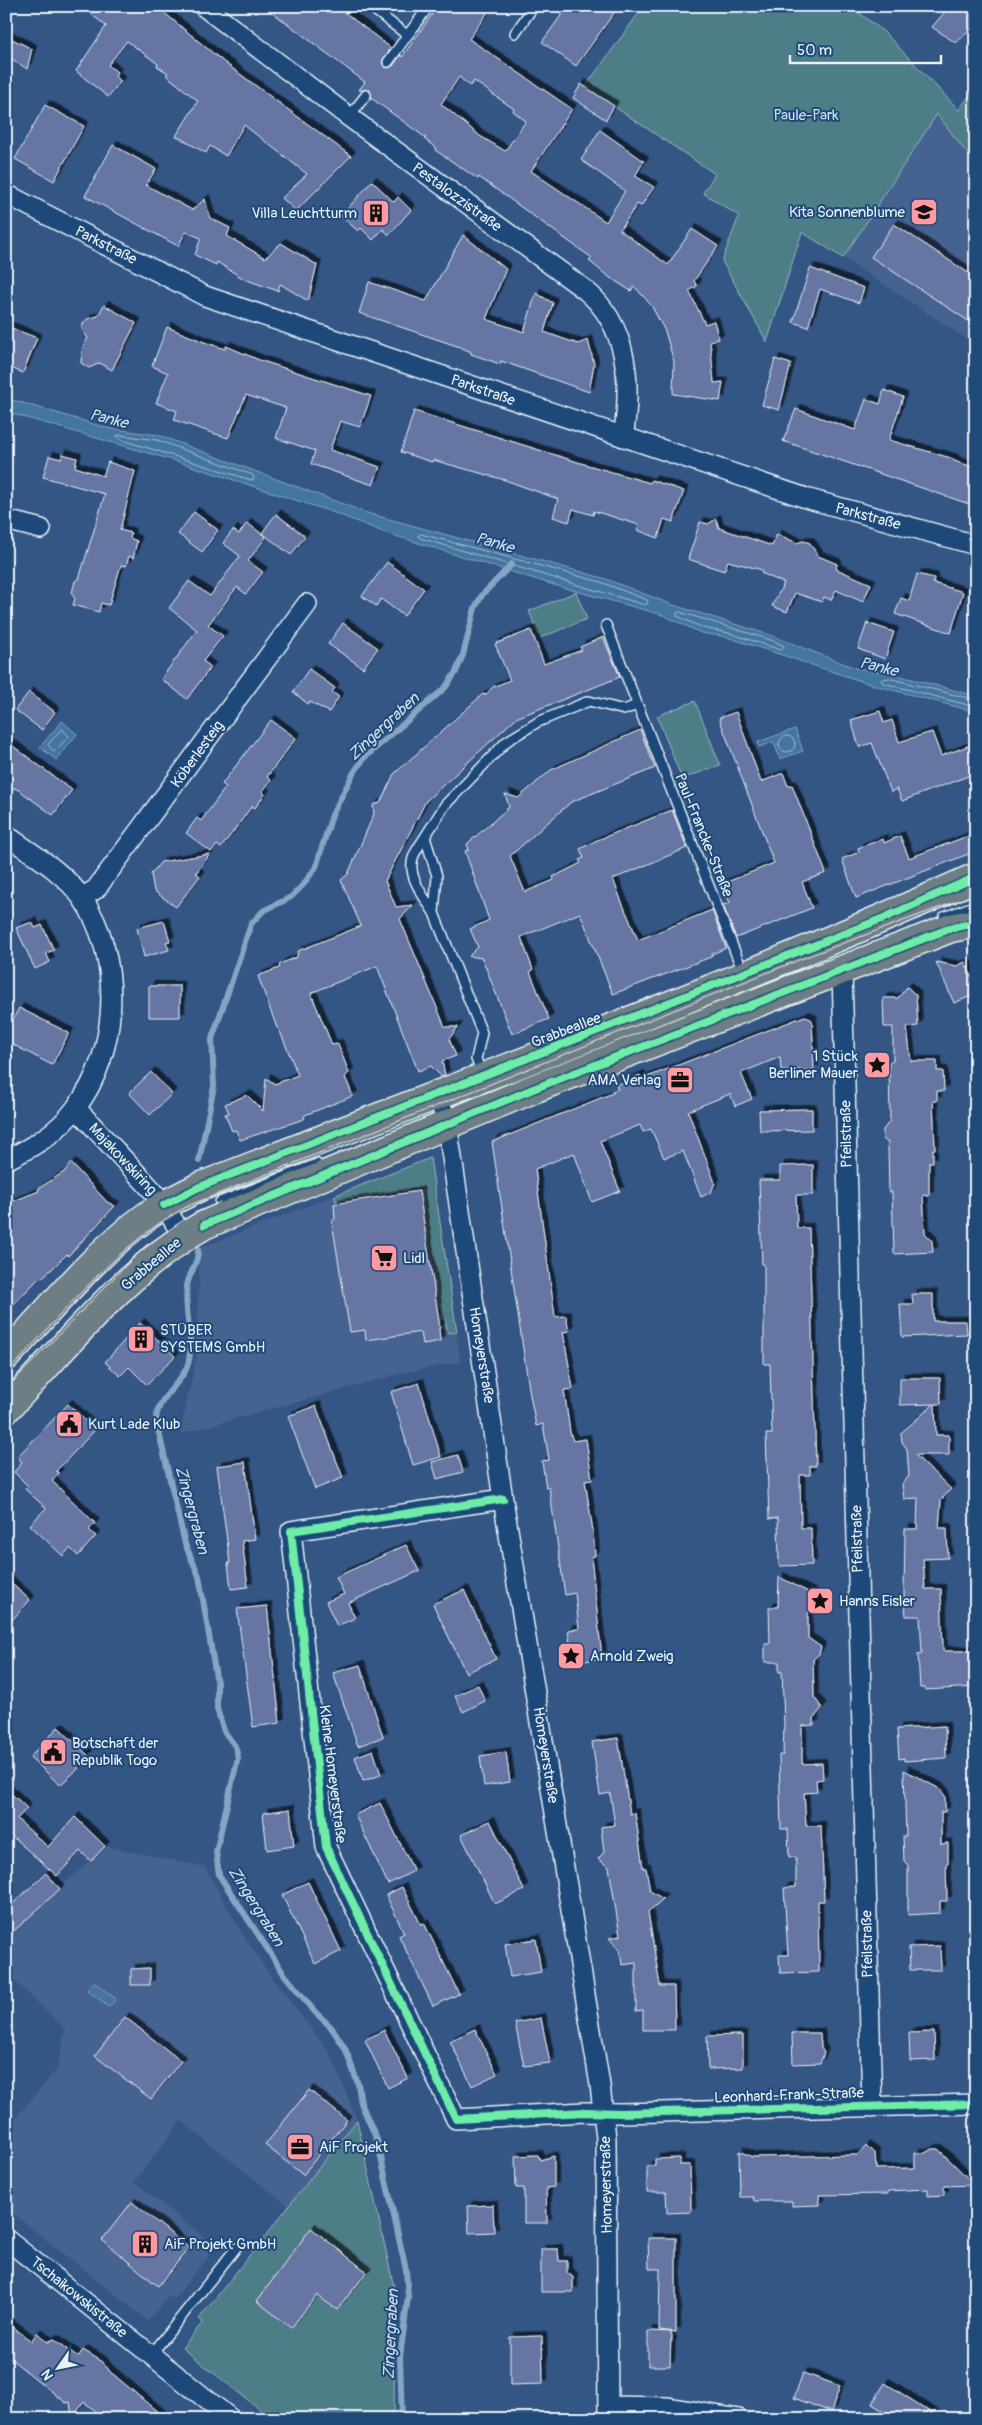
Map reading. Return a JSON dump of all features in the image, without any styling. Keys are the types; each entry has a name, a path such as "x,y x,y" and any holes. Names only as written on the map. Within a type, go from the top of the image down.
{"main road":[{"name":"Grabbeallee","path":"6,1409 134,1276 183,1237 204,1225 444,1112 483,1077 744,975 884,918 976,877"},
{"name":"Grabbeallee","path":"6,1356 104,1253 130,1229 164,1205 196,1188 444,1112 842,971 951,928 976,923"}],"street":[{"name":"Pestalozzistraße","path":"203,6 599,303 615,327 622,349 628,390 623,437"},
{"name":"Parkstraße","path":"6,194 205,296 809,500 976,545"},
{"path":"6,520 41,529"},
{"name":"Köberlesteig","path":"82,898 96,890 307,604"},
{"name":"Majakowskiring","path":"6,835 63,877 82,898 106,953 111,982 110,1008 104,1050 96,1075 76,1108 51,1135 30,1149 6,1160"},
{"name":"Pfeilstraße","path":"842,971 872,2107"},
{"name":"Majakowskiring","path":"76,1108 164,1205 183,1237"},
{"name":"Homeyerstraße","path":"444,1112 503,1499 604,2112 606,2138 608,2412"},
{"name":"Kleine Homeyerstraße","path":"503,1499 291,1531 326,1847 456,2119 604,2112"},
{"name":"Leonhard-Frank-Straße","path":"604,2112 976,2104"},
{"name":"Tschaikowskistraße","path":"6,2239 231,2419"},
{"path":"608,2412 668,2407 739,2419"}],"lane":[{"path":"369,6 408,35"},
{"path":"388,62 429,6"},
{"path":"515,33 534,6"},
{"path":"349,117 366,95"},
{"name":"Paul-Francke-Straße","path":"606,625 744,975"},
{"path":"483,1077 476,1059 482,1033 434,913 418,888 412,872 412,859 444,805 506,741 538,722 589,700 624,710 638,705"},
{"path":"425,837 437,876 434,913"},
{"path":"939,919 976,905"},
{"path":"508,1088 591,1056"},
{"path":"220,1202 328,1160"},
{"path":"151,2355 236,2248"}],"shaded area":[{"name":"Kita Sonnenblume","path":"937,114 976,165 976,345 843,258"},
{"path":"429,1159 461,1362 407,1372 180,1434 196,1358 200,1248"},
{"name":"AiF Projekt GmbH","path":"105,1846 205,1867 240,1930 270,1975 330,2053 357,2120 288,2206 181,2121 134,2182 212,2243 208,2248 213,2251 174,2299 169,2295 148,2321 6,2208 6,2129 57,2069 65,2029 6,1973 6,1938"}],"green space":[{"name":"Paule-Park","path":"644,6 850,6 883,31 959,110 976,86 976,165 937,114 843,258 802,232 767,342 722,261 739,216 703,193 715,174 585,87"},
{"path":"576,592 587,619 540,638 529,611"},
{"path":"695,701 720,765 682,779 657,716"},
{"path":"430,1158 457,1332 448,1333 445,1319 441,1319 421,1187 336,1201 334,1196"},
{"path":"357,2120 395,2292 394,2419 272,2419 182,2348 203,2322 199,2319"}],"water":[{"path":"6,398 107,428 158,435 367,513 603,578 673,605 773,636 855,668 889,673 976,696 976,712 870,684 727,637 701,633 663,615 554,585 386,533 335,513 176,461 6,412"},
{"path":"62,721 77,734 56,760 40,747"},
{"path":"795,729 803,751 780,759 774,742 759,747 758,742"},
{"path":"94,1982 116,1999 109,2007 87,1990"}],"building":[{"path":"81,6 156,6 225,63 351,156 296,211 282,198 307,174 244,125 226,156 210,146 206,153 176,136 198,101 166,75 168,73 157,66 158,64 127,41 108,65 117,72 115,76 121,81 108,97 76,71 106,26"},
{"path":"264,6 336,6 391,48 382,61 384,67 388,68 393,66 401,55 402,57 438,6 492,6 469,39 572,109 531,171 606,222 625,191 581,160 600,130 644,161 635,176 654,187 641,206 637,204 620,230 668,265 692,229 718,246 694,281 697,286 689,291 705,324 714,321 719,339 710,341 714,383 723,382 720,401 673,394 674,362 665,331 651,305 634,286 631,291 609,277 589,261 592,258 479,177 478,179 435,150 436,148 424,139 426,138 371,98 370,90 359,90 365,82","holes":["459,77 470,86 474,81 514,109 513,111 526,121 505,151 480,136 441,104"]},
{"path":"568,6 619,6 576,66 542,42"},
{"path":"950,6 976,6 976,25 956,43 932,27"},
{"path":"6,36 32,49 27,69 6,55"},
{"path":"581,84 614,106 606,120 573,98"},
{"path":"45,105 84,126 54,181 15,159"},
{"path":"113,145 156,169 146,185 192,210 205,199 210,218 230,228 227,236 265,258 281,243 317,265 308,301 280,284 278,291 244,279 217,262 216,265 195,255 201,238 186,232 178,246 85,196"},
{"name":"Villa Leuchtturm","path":"372,181 394,202 398,197 411,210 389,235 383,229 373,240 361,228 358,231 341,216"},
{"name":"Kita Sonnenblume","path":"894,224 976,278 976,326 871,257"},
{"path":"463,235 506,269 486,319 524,332 536,293 553,303 544,332 578,344 588,340 594,364 589,392 501,361 500,364 471,354 471,352 460,347 359,313 369,282 426,301"},
{"path":"810,268 864,288 859,303 820,289 808,327 793,322"},
{"path":"104,305 136,323 112,370 100,363 89,368 81,363 83,347 88,338 82,329 83,324 87,319 98,316"},
{"path":"6,326 37,338 23,373 6,366"},
{"path":"167,327 204,342 225,349 226,346 259,360 371,396 360,427 340,421 330,450 380,467 373,485 311,464 315,451 276,438 286,408 246,395 228,438 174,420 177,411 156,403 168,373 152,366"},
{"path":"775,359 791,364 779,410 762,405"},
{"path":"884,390 903,397 889,440 954,459 954,461 976,468 976,494 972,505 783,441 796,409 855,430 866,399 880,404"},
{"path":"414,411 584,464 650,483 651,480 684,491 673,522 664,519 658,538 637,530 639,525 594,511 593,515 573,509 569,522 553,517 558,499 505,480 433,460 432,462 401,452"},
{"path":"62,454 77,458 75,467 103,476 108,462 135,471 120,530 131,533 130,538 137,541 133,558 129,556 126,566 121,565 109,605 101,603 99,612 73,605 75,599 72,593 75,581 79,579 105,494 43,477 49,456 61,459"},
{"path":"194,512 218,530 202,552 178,534"},
{"path":"276,514 305,536 291,555 262,533"},
{"path":"716,519 719,528 772,546 777,534 797,543 803,541 810,543 818,556 837,564 836,569 871,584 863,602 836,590 831,600 824,597 822,602 795,593 787,612 772,606 784,583 761,573 762,570 728,561 724,571 688,559 700,522 708,524"},
{"path":"247,523 266,537 248,561 263,572 246,594 237,587 208,625 223,636 203,661 211,667 187,699 161,679 197,630 169,608 189,581 210,596 240,556 223,543 233,530 239,534"},
{"path":"387,562 424,589 404,616 381,599 376,606 362,596"},
{"path":"917,574 934,578 933,583 963,592 951,633 895,614 901,598 909,601"},
{"path":"343,623 378,648 363,668 328,644"},
{"path":"867,623 894,632 885,659 858,649"},
{"path":"531,630 544,664 582,650 580,647 603,637 620,677 516,718 426,801 385,881 396,907 413,905 400,919 445,1027 458,1027 449,1039 456,1056 442,1061 445,1075 442,1077 431,1066 418,1071 377,966 311,993 332,1045 338,1044 349,1073 345,1077 353,1096 305,1115 304,1119 240,1140 236,1130 232,1131 225,1114 229,1113 225,1104 247,1095 263,1111 266,1078 275,1084 298,1075 277,1028 258,976 279,968 280,964 297,957 298,951 361,926 341,880 348,874 374,814 373,805 380,803 394,774 483,694 485,695 493,687 510,680 495,644"},
{"path":"309,669 335,688 332,692 339,697 329,712 310,702 308,704 293,692"},
{"path":"29,692 55,712 42,730 15,710"},
{"path":"880,711 884,723 892,720 899,742 932,732 941,756 976,743 976,773 902,801 897,789 891,792 872,743 859,747 851,720"},
{"path":"736,712 761,782 783,773 788,786 792,785 826,873 802,882 812,908 736,938 723,905 730,903 722,884 774,863 719,718"},
{"path":"271,720 296,738 267,777 271,780 262,792 265,794 255,808 252,806 221,848 217,845 211,852 186,833 197,818 201,821 226,787 222,784"},
{"path":"640,730 655,768 571,802 510,856 525,892 554,880 553,877 581,863 579,860 584,858 580,849 595,841 672,810 687,848 613,879 621,900 638,940 712,910 726,948 712,954 711,957 613,994 580,913 521,937 533,970 530,972 549,1019 512,1034 482,958 469,956 478,947 470,929 489,920 465,851 469,850 467,844 509,807 505,794 518,798 551,770"},
{"path":"6,741 72,790 53,815 19,790 6,785"},
{"path":"976,833 976,851 856,898 842,859 859,852 858,848 883,839 884,843 900,836 909,858"},
{"path":"210,854 196,873 200,876 176,907 154,891 151,874 161,862"},
{"path":"164,921 170,941 166,942 169,950 144,957 137,928"},
{"path":"32,922 35,928 42,925 54,950 46,953 50,962 35,969 16,928"},
{"path":"936,962 957,966 965,962 972,977 976,975 976,994 954,1003"},
{"path":"149,986 180,986 180,1017 149,1017"},
{"path":"907,987 916,995 918,1026 907,1027 911,1061 937,1061 937,1071 943,1071 944,1091 937,1091 937,1101 933,1101 935,1149 933,1149 933,1162 929,1162 929,1196 923,1195 925,1233 932,1241 933,1252 894,1254 892,1192 889,1192 888,1143 883,1139 883,1130 890,1121 889,1062 893,1061 893,1027 884,1027 883,998 898,998"},
{"path":"19,1008 69,1033 52,1065 6,1041 6,1033"},
{"path":"805,1016 812,1020 814,1070 781,1070 780,1057 741,1073 752,1099 735,1106 730,1094 688,1111 715,1183 711,1192 701,1197 683,1151 664,1158 651,1129 643,1132 640,1125 600,1141 620,1191 592,1202 574,1153 535,1169 555,1317 566,1316 569,1331 563,1332 573,1389 564,1390 570,1432 573,1441 586,1439 592,1480 585,1481 593,1531 595,1556 591,1557 602,1658 573,1663 568,1630 579,1629 575,1593 565,1595 549,1487 546,1488 542,1461 549,1460 543,1424 536,1426 530,1395 492,1142 613,1093 612,1091 618,1089 616,1085 640,1075 642,1079"},
{"path":"151,1072 172,1094 150,1115 129,1093"},
{"path":"812,1109 812,1130 760,1131 759,1110"},
{"path":"71,1163 107,1202 115,1206 68,1256 67,1254 52,1269 39,1278 6,1312 6,1204 39,1191 38,1189 64,1172"},
{"path":"813,1165 813,1195 796,1195 797,1228 809,1228 816,1466 810,1466 810,1475 800,1475 801,1528 811,1528 812,1565 779,1566 778,1518 769,1519 766,1434 772,1434 770,1364 764,1364 764,1264 762,1265 759,1180 780,1180 780,1166"},
{"name":"Lidl","path":"419,1191 440,1328 440,1341 423,1344 421,1332 366,1340 365,1330 350,1332 332,1222 335,1218 334,1204"},
{"path":"912,1294 933,1294 933,1321 966,1321 967,1334 902,1337 900,1304 913,1304"},
{"name":"STÜBER SYSTEMS GmbH","path":"140,1323 175,1356 147,1385 129,1367 120,1376 105,1362"},
{"path":"900,1378 940,1378 941,1404 935,1404 936,1435 949,1435 949,1455 915,1455 951,1489 941,1500 939,1528 947,1528 948,1558 923,1559 925,1589 941,1589 943,1651 976,1651 976,1687 925,1690 925,1688 920,1688 918,1654 922,1653 920,1616 906,1616 904,1595 905,1529 917,1529 918,1498 904,1499 902,1484 909,1476 907,1449 902,1442 901,1433 934,1404 900,1405"},
{"path":"419,1383 441,1457 413,1465 391,1392"},
{"path":"68,1404 95,1430 56,1471 59,1473 52,1481 95,1523 89,1530 96,1536 78,1556 70,1548 63,1556 30,1525 46,1508 25,1489 28,1486 14,1472 22,1463 18,1456"},
{"path":"316,1406 343,1478 315,1489 288,1416"},
{"path":"458,1455 463,1472 437,1479 432,1462"},
{"path":"245,1462 255,1539 242,1541 248,1587 231,1589 228,1563 230,1563 217,1466"},
{"path":"406,1545 419,1571 348,1603 355,1618 337,1626 326,1602 344,1594 336,1577"},
{"path":"779,1577 814,1595 815,1606 808,1614 808,1638 821,1647 819,1654 813,1660 814,1697 822,1708 814,1718 814,1725 802,1726 802,1764 822,1763 823,1779 816,1780 817,1792 804,1793 806,1826 821,1826 824,1901 818,1901 819,1972 780,1973 779,1955 788,1955 784,1888 796,1887 796,1857 789,1857 788,1829 781,1829 779,1755 783,1755 782,1672 779,1672 779,1662 765,1662 765,1644 770,1644 769,1607 778,1607"},
{"path":"6,1579 30,1600 6,1627"},
{"path":"464,1590 496,1659 466,1673 433,1604"},
{"path":"267,1606 280,1723 253,1727 237,1609"},
{"path":"360,1665 383,1737 358,1746 333,1673"},
{"path":"478,1685 485,1701 463,1712 455,1696"},
{"path":"945,1726 946,1758 904,1761 904,1758 899,1759 897,1729"},
{"path":"58,1727 88,1755 77,1766 79,1768 60,1785 30,1757"},
{"path":"618,1738 630,1814 635,1813 643,1868 646,1868 650,1891 663,1899 648,1912 660,1986 674,1986 675,2030 643,2030 643,2010 636,2011 636,1963 622,1965 620,1950 609,1938 620,1936 609,1867 598,1859 604,1852 601,1827 615,1825 610,1793 600,1795 592,1742"},
{"path":"373,1750 381,1775 363,1781 355,1757"},
{"path":"506,1752 510,1782 484,1786 480,1756"},
{"path":"904,1770 940,1789 945,1796 945,1812 941,1812 941,1844 948,1843 948,1864 946,1864 947,1901 940,1901 940,1913 908,1915 908,1865 904,1861 903,1836 906,1836"},
{"path":"6,1789 27,1808 17,1819 48,1847 75,1817 105,1846 91,1861 80,1851 57,1876 6,1831"},
{"path":"380,1803 414,1871 388,1884 355,1815"},
{"path":"290,1809 294,1846 267,1850 263,1813"},
{"path":"490,1821 524,1890 495,1904 461,1835"},
{"path":"46,1873 60,1889 6,1938 6,1910"},
{"path":"308,1882 341,1951 315,1964 282,1895"},
{"path":"402,1887 421,1925 424,1923 459,1994 433,2006 399,1936 404,1933 386,1895"},
{"path":"536,1939 541,1972 510,1977 505,1944"},
{"path":"940,1946 941,1970 910,1970 909,1947"},
{"path":"150,1968 150,1985 131,1985 131,1969"},
{"path":"125,2017 181,2061 151,2099 95,2056"},
{"path":"541,2018 550,2063 524,2066 515,2023"},
{"path":"475,2029 497,2074 472,2086 450,2041"},
{"path":"384,2030 408,2078 388,2088 365,2040"},
{"path":"934,2032 935,2060 910,2061 909,2033"},
{"path":"792,2033 820,2033 821,2048 824,2053 820,2063 793,2064"},
{"path":"743,2035 743,2068 708,2069 707,2036"},
{"path":"309,2090 347,2120 303,2175 265,2145"},
{"path":"866,2145 875,2154 876,2169 915,2168 915,2153 925,2153 932,2149 938,2149 975,2185 944,2186 944,2195 928,2196 928,2189 888,2191 888,2194 819,2195 820,2205 792,2206 792,2201 754,2201 753,2197 740,2197 739,2151 752,2157 858,2155"},
{"path":"538,2155 540,2160 554,2156 554,2187 546,2188 547,2223 524,2223 524,2188 516,2188 515,2156"},
{"path":"680,2158 680,2165 690,2165 691,2212 667,2213 666,2192 647,2192 647,2166 655,2166 655,2159"},
{"name":"AiF Projekt GmbH","path":"132,2202 189,2248 158,2286 102,2240"},
{"path":"493,2205 494,2232 469,2233 468,2206"},
{"path":"311,2228 367,2272 337,2310 317,2295 291,2328 257,2301"},
{"path":"648,2238 676,2238 676,2332 659,2330 660,2269 649,2269"},
{"path":"541,2249 558,2249 559,2261 567,2261 567,2273 573,2277 573,2292 541,2292"},
{"path":"6,2322 31,2341 37,2333 48,2342 54,2339 78,2357 83,2350 103,2362 107,2369 166,2419 106,2419 84,2402 72,2418 70,2402 66,2403 6,2355"},
{"path":"648,2331 671,2332 670,2366 648,2366"},
{"path":"542,2336 543,2384 510,2385 510,2337"},
{"path":"803,2373 840,2386 831,2412 794,2398"},
{"path":"885,2383 940,2419 897,2419 872,2404"}],"waterway":[{"name":"Zingergraben","path":"199,1161 214,1086 212,1039 251,924 263,911 291,897 303,885 316,867 332,815 353,774 364,758 445,688 456,672 463,655 475,608 482,595 512,564"},
{"name":"Zingergraben","path":"198,1250 197,1259 188,1281 186,1296 190,1337 187,1367 160,1405 156,1420 185,1544 199,1576 217,1683 217,1709 224,1731 235,1746 238,1757 216,1852 219,1875 284,1974 315,2012 331,2027 345,2048 358,2084 361,2103 377,2140 406,2270 408,2297 400,2357 402,2419"}],"tram line":[{"path":"6,1374 69,1305 115,1259 139,1238 164,1220 190,1205 806,957 976,894"},
{"path":"6,1389 144,1247 188,1217 220,1202"}],"cycle path":[{"path":"164,1205 197,1188 884,918 976,877"},
{"path":"204,1225 533,1089 951,928 976,923"},
{"path":"503,1499 291,1531 326,1847 456,2119 585,2112 621,2113 976,2104"}],"place":[{"name":"Kita Sonnenblume","path":"924,212"},
{"name":"Villa Leuchtturm","path":"376,213"},
{"name":"1 Stück Berliner Mauer","path":"877,1065"},
{"name":"AMA Verlag","path":"680,1080"},
{"name":"Lidl","path":"384,1258"},
{"name":"STÜBER SYSTEMS GmbH","path":"141,1339"},
{"name":"Kurt Lade Klub","path":"69,1424"},
{"name":"Hanns Eisler","path":"820,1601"},
{"name":"Arnold Zweig","path":"571,1656"},
{"name":"Botschaft der Republik Togo","path":"53,1752"},
{"name":"AiF Projekt","path":"300,2147"},
{"name":"AiF Projekt GmbH","path":"145,2244"}],"water label":[{"name":"Panke","path":"109,418"},
{"name":"Panke","path":"495,542"},
{"name":"Panke","path":"879,666"}]}
